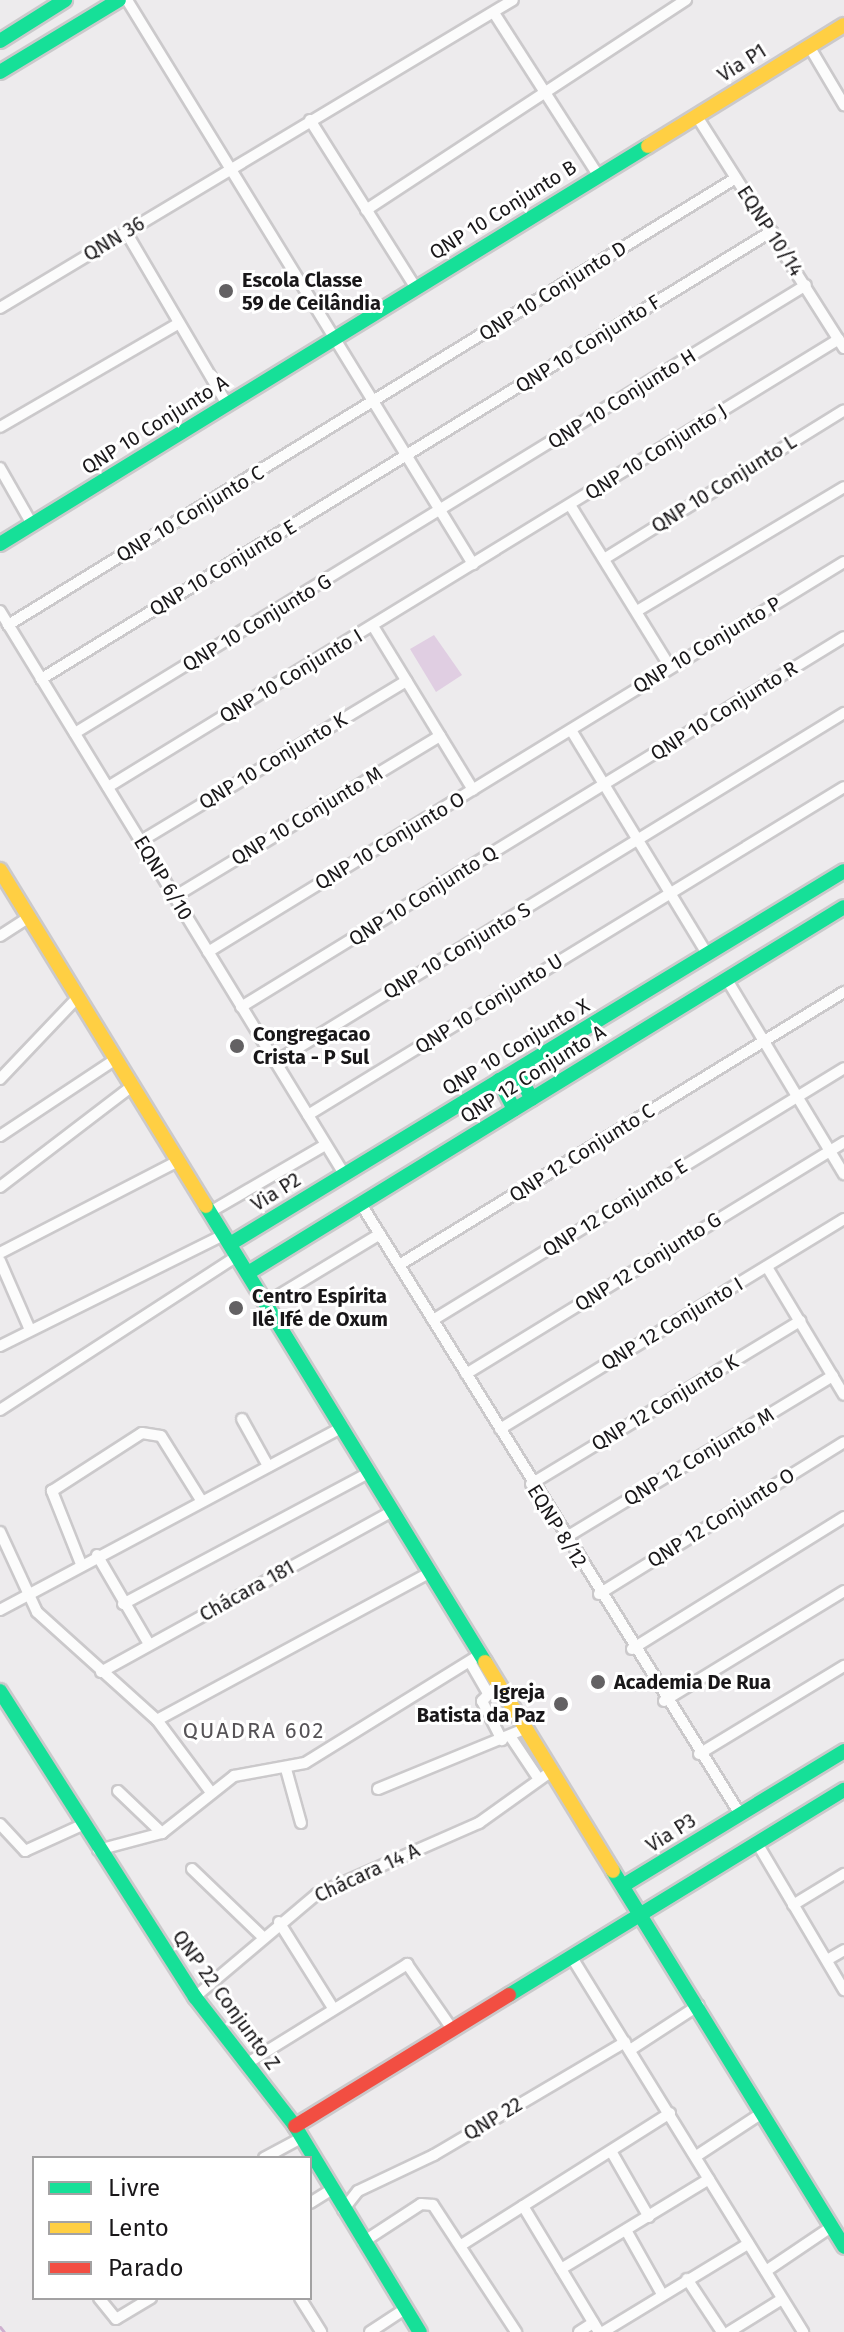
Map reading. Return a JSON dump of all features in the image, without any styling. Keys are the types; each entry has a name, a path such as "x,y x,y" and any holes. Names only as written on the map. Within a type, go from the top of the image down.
{"street":[{"path":"0,41 65,0"},
{"path":"0,72 119,0"},
{"path":"127,0 227,170 473,564"},
{"name":"QNN 36","path":"0,308 513,0"},
{"path":"366,210 686,0"},
{"path":"0,48 50,9"},
{"path":"494,13 598,175"},
{"name":"Via P1","path":"696,115 844,25"},
{"path":"809,46 844,105"},
{"name":"QNP 10 Conjunto B","path":"332,340 696,115"},
{"name":"EQNP 10/14","path":"696,115 842,344"},
{"path":"310,120 416,288"},
{"name":"QNP 10 Conjunto D","path":"371,403 736,178"},
{"name":"QNP 10 Conjunto F","path":"405,457 772,231"},
{"path":"126,232 227,404"},
{"name":"QNP 10 Conjunto H","path":"439,512 806,285"},
{"path":"0,427 178,324"},
{"name":"QNP 10 Conjunto A","path":"0,544 332,340"},
{"name":"QNP 10 Conjunto J","path":"473,564 842,344"},
{"name":"QNP 10 Conjunto C","path":"8,625 371,403"},
{"name":"QNP 10 Conjunto L","path":"604,559 844,410"},
{"name":"QNP 10 Conjunto E","path":"41,679 405,457"},
{"path":"0,468 32,524"},
{"path":"637,611 844,487"},
{"path":"570,505 670,667"},
{"name":"QNP 10 Conjunto G","path":"75,733 439,512"},
{"name":"QNP 10 Conjunto P","path":"571,730 844,562"},
{"name":"QNP 10 Conjunto I","path":"108,787 473,564"},
{"name":"EQNP 6/10","path":"0,611 344,1174"},
{"path":"373,626 473,790"},
{"name":"QNP 10 Conjunto R","path":"604,784 844,637"},
{"name":"QNP 10 Conjunto K","path":"141,841 406,681"},
{"name":"QNP 10 Conjunto S","path":"275,1062 844,713"},
{"path":"571,730 708,955"},
{"name":"QNP 10 Conjunto O","path":"208,952 571,730"},
{"name":"QNP 10 Conjunto M","path":"174,897 440,736"},
{"name":"QNP 10 Conjunto Q","path":"241,1007 604,784"},
{"name":"QNP 10 Conjunto U","path":"308,1115 844,787"},
{"path":"0,870 431,1572 494,1688 527,1728 844,2247"},
{"name":"QNP 10 Conjunto X","path":"344,1174 844,871"},
{"name":"QNP 12 Conjunto A","path":"361,1204 844,907"},
{"path":"0,936 29,917"},
{"path":"726,978 844,1174"},
{"name":"QNP 12 Conjunto C","path":"399,1265 844,992"},
{"path":"0,1079 78,997"},
{"path":"0,1136 116,1059"},
{"name":"QNP 12 Conjunto E","path":"433,1320 844,1068"},
{"path":"516,1071 532,1099"},
{"path":"499,1080 514,1109"},
{"path":"0,1187 132,1086"},
{"name":"QNP 12 Conjunto G","path":"466,1374 844,1142"},
{"path":"210,1212 325,1145"},
{"path":"0,1253 178,1161"},
{"name":"Via P2","path":"230,1245 344,1174"},
{"path":"248,1273 361,1204"},
{"name":"EQNP 8/12","path":"361,1204 664,1701 740,1814"},
{"name":"QNP 12 Conjunto I","path":"500,1429 844,1219"},
{"path":"266,1303 380,1234"},
{"path":"0,1346 30,1330 230,1245"},
{"path":"0,1410 230,1245"},
{"path":"0,1261 30,1330"},
{"path":"767,1267 844,1395"},
{"name":"QNP 12 Conjunto K","path":"531,1484 800,1321"},
{"name":"QNP 12 Conjunto M","path":"565,1538 833,1376"},
{"path":"242,1419 268,1466"},
{"path":"0,1610 97,1555 343,1427"},
{"path":"81,1564 52,1491 142,1433 161,1436 201,1500"},
{"name":"QNP 12 Conjunto O","path":"599,1594 844,1442"},
{"path":"123,1604 370,1472"},
{"name":"Chácara 181","path":"101,1672 393,1511"},
{"path":"632,1649 844,1517"},
{"path":"0,1532 28,1595 49,1627 157,1720 210,1791"},
{"path":"97,1555 149,1644"},
{"path":"157,1720 431,1572"},
{"path":"664,1701 844,1591"},
{"path":"98,1850 162,1833 210,1791 243,1773 286,1769 476,1658"},
{"path":"699,1754 844,1666"},
{"path":"494,1688 482,1701 538,1778"},
{"name":"QNP 22 Conjunto Z","path":"0,1691 82,1825 195,1997 298,2132 310,2156"},
{"path":"378,1789 527,1728"},
{"name":"Via P3","path":"624,1885 844,1751"},
{"path":"286,1769 301,1823"},
{"name":"Chácara 14 A","path":"195,1997 279,1922 330,1887 479,1823 553,1770"},
{"path":"267,2156 452,2029 844,1790"},
{"path":"118,1791 162,1833"},
{"path":"2,1831 30,1850 82,1825"},
{"path":"757,1843 844,1990"},
{"path":"192,1869 263,1937"},
{"path":"793,1905 844,1874"},
{"path":"279,1922 333,2008"},
{"path":"827,1960 844,1950"},
{"path":"571,1956 698,2155 709,2179 803,2332"},
{"path":"246,2064 407,1964 452,2029"},
{"name":"QNP 22","path":"331,2191 358,2191 434,2155 699,2005"},
{"path":"463,2244 670,2113"},
{"path":"698,2155 762,2113"},
{"path":"611,2151 649,2217"},
{"name":"QNP 22 Conjunto Z","path":"312,2160 363,2242 400,2312 420,2332"},
{"path":"561,2269 627,2232 709,2179"},
{"path":"312,2202 331,2191"},
{"name":"QNP 22","path":"343,2210 358,2191"},
{"path":"363,2242 421,2204 439,2210 516,2332"},
{"path":"523,2206 598,2329"},
{"path":"766,2271 831,2227"},
{"path":"627,2232 662,2294"},
{"path":"579,2332 598,2329 748,2244"},
{"path":"687,2279 722,2332"},
{"path":"729,2332 782,2299"},
{"path":"101,2300 116,2319 148,2300"},
{"path":"301,2300 321,2332"},
{"path":"370,2332 400,2312"}],"shaded area":[{"path":"434,635 462,675 436,692 410,649"}],"waterway":[{"path":"0,2327 4,2332"}],"traffic: fast":[{"path":"0,41 65,0"},
{"path":"0,72 119,0"},
{"path":"0,544 648,146"},
{"path":"230,1244 844,871"},
{"path":"248,1273 844,907"},
{"path":"516,1071 532,1099"},
{"path":"499,1080 514,1109"},
{"path":"206,1206 485,1662"},
{"path":"0,1691 195,1997 295,2126 420,2332"},
{"path":"624,1885 844,1751"},
{"path":"509,1995 844,1790"},
{"path":"613,1871 844,2247"}],"traffic: slow":[{"path":"648,146 844,25"},
{"path":"0,870 206,1206"},
{"path":"485,1662 613,1871"}],"traffic: jam":[{"path":"295,2126 509,1995"}],"place":[{"name":"Escola Classe 59 de Ceilândia","path":"226,291"},
{"name":"Congregacao Crista - P Sul","path":"237,1046"},
{"name":"Centro Espírita Ilé Ifé de Oxum","path":"236,1308"},
{"name":"Academia De Rua","path":"598,1682"},
{"name":"Igreja Batista da Paz","path":"561,1704"}],"district":[{"name":"QUADRA 602","path":"254,1731"}]}
